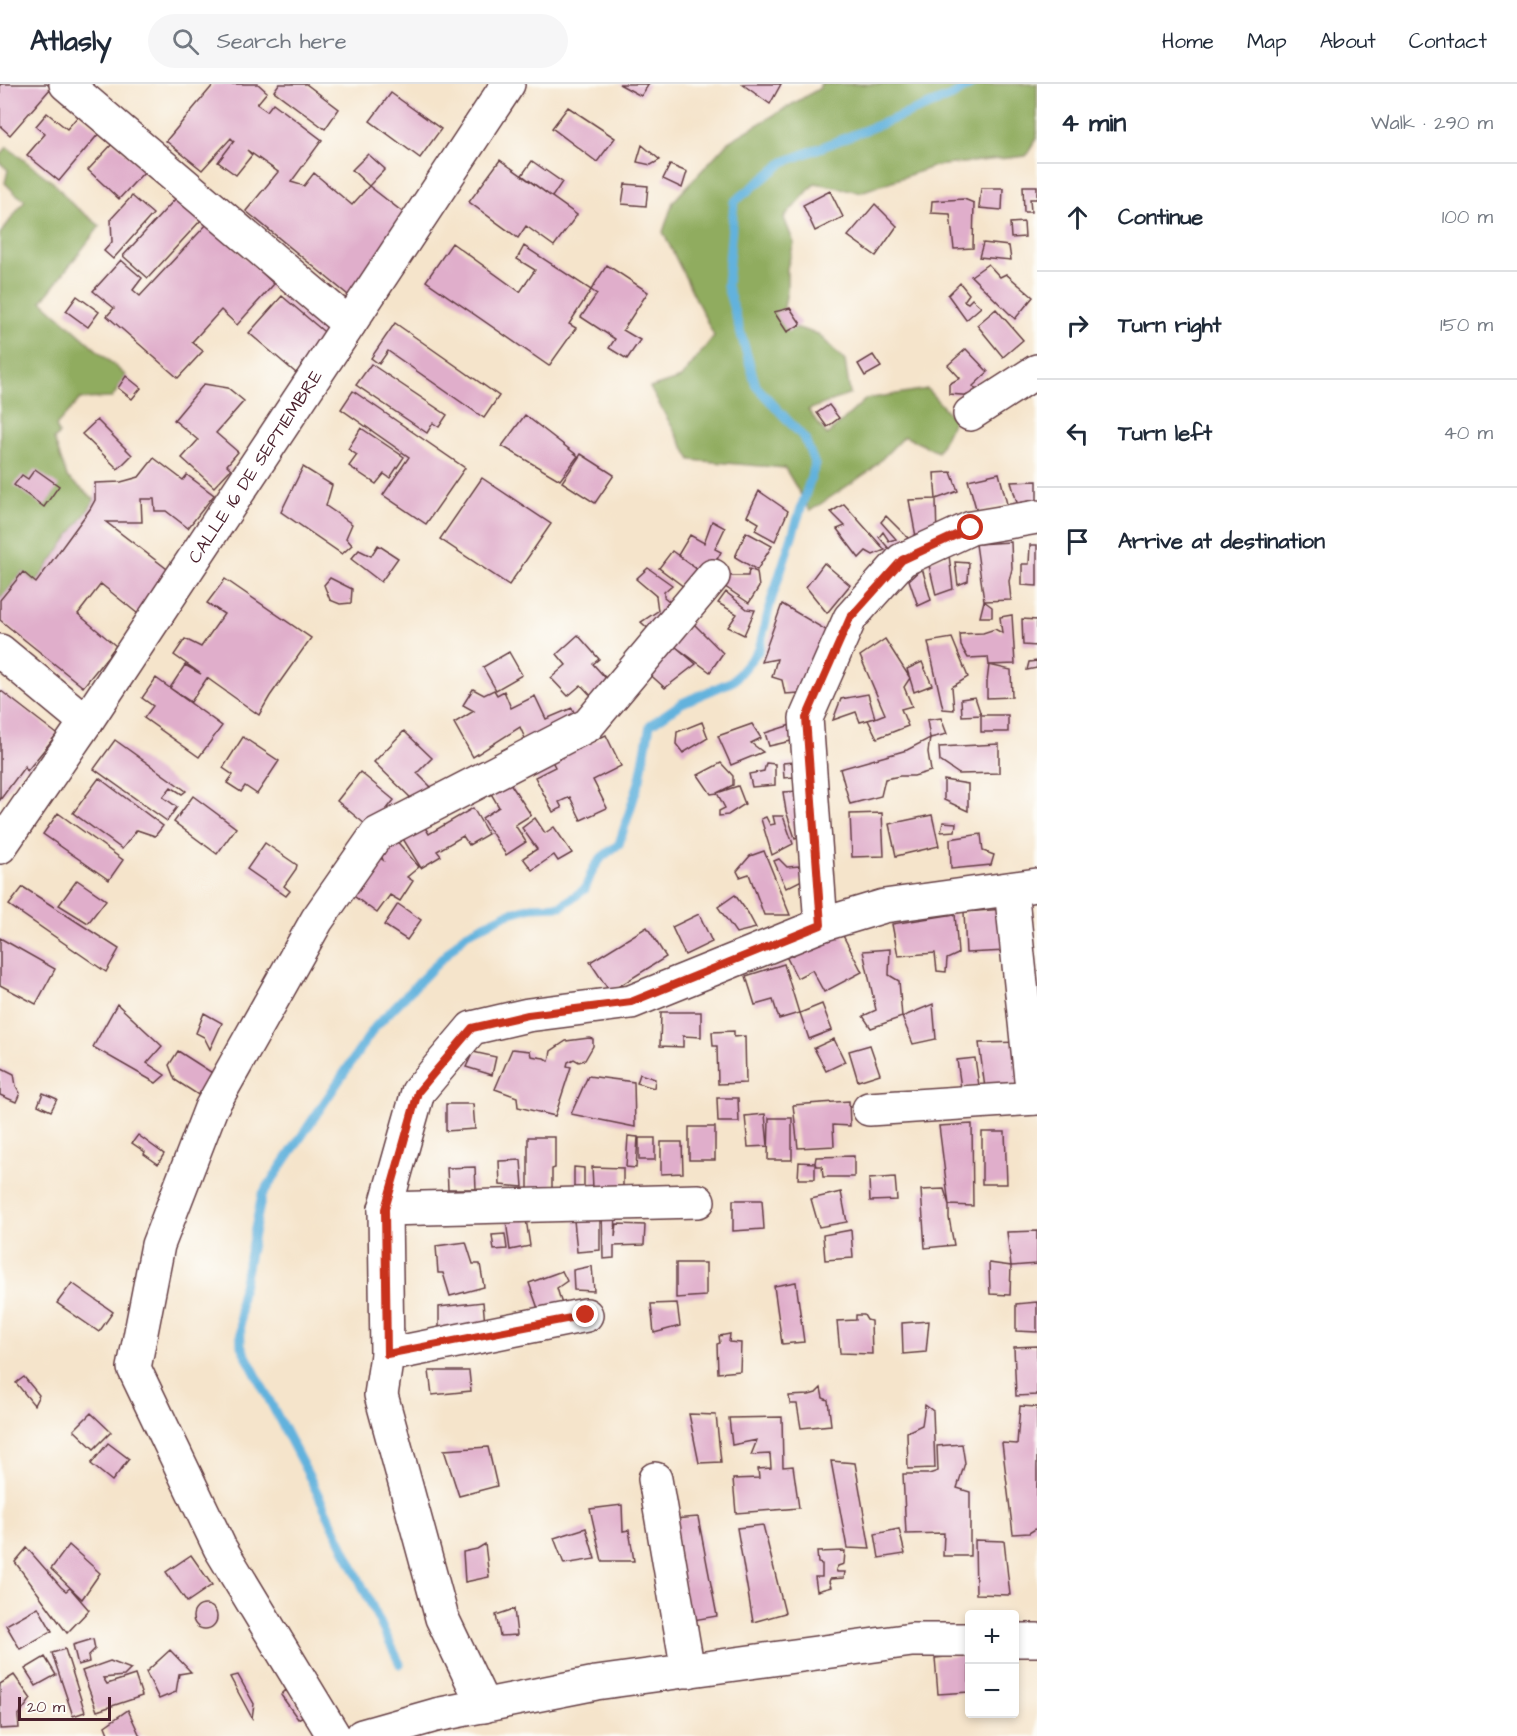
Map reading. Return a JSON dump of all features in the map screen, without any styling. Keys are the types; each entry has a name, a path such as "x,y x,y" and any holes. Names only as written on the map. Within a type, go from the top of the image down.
{"street":[{"path":"66,84 349,324"},
{"name":"CALLE 16 DE SEPTIEMBRE","path":"0,847 86,722 508,84"},
{"path":"970,414 1037,371"},
{"path":"821,925 806,718 850,618 902,560 971,528 1037,517"},
{"path":"334,1736 220,1548 134,1368 158,1245 211,1108 317,920 377,834 588,725 713,576"},
{"path":"0,651 86,722"},
{"path":"484,1706 442,1618 381,1395 387,1354 385,1209 418,1092 472,1028 528,1015 631,1002 821,925 884,906 1024,887 1035,1098 869,1109"},
{"path":"385,1209 698,1201"},
{"path":"387,1354 586,1315"},
{"path":"655,1479 688,1671"},
{"path":"362,1736 436,1715 596,1683 912,1640 965,1640"},
{"path":"1019,1640 1037,1640"}],"green space":[{"path":"820,84 1037,84 1037,138 1026,156 935,166 861,192 815,183 784,218 794,243 787,268 787,291 781,323 818,334 845,361 850,394 808,410 827,435 866,399 927,389 954,419 938,452 904,436 871,470 810,511 785,468 691,460 650,388 681,378 714,336 663,232 673,202 728,142 820,88"},
{"path":"7,147 54,183 72,204 100,226 42,301 126,376 112,398 80,399 56,426 59,434 54,439 67,477 95,500 36,583 23,572 0,600 0,234 25,200 5,183 8,170 0,163 0,156"}],"building":[{"path":"0,84 47,84 51,88 10,135 0,126"},
{"path":"214,84 258,84 267,92 257,104 267,111 273,103 322,140 291,182 304,186 314,173 352,205 369,186 405,214 389,234 399,243 353,299 246,211 278,172 247,150 252,155 236,175 218,162 234,141 231,138 202,170 166,141"},
{"path":"279,84 306,84 339,109 325,129 274,91"},
{"path":"619,84 649,84 641,96"},
{"path":"742,84 781,84 770,104"},
{"path":"391,93 441,129 420,158 370,121"},
{"path":"568,107 615,138 597,162 552,128"},
{"path":"47,113 67,129 79,115 100,132 59,181 27,155 45,134 36,126"},
{"path":"114,142 145,171 119,199 88,170"},
{"path":"642,145 660,160 651,165 637,162"},
{"path":"368,154 385,169 369,186 352,170"},
{"path":"500,160 577,215 554,246 526,226 518,238 469,202"},
{"path":"532,161 562,182 552,197 522,175"},
{"path":"670,165 687,172 682,188 663,179"},
{"path":"625,184 648,186 646,206 622,204"},
{"path":"1023,186 1037,186 1037,199 1030,199 1031,212 1024,212"},
{"path":"981,188 1003,188 1002,210 979,208"},
{"path":"830,191 843,217 815,231 803,205"},
{"path":"132,196 153,214 113,259 104,251 112,242 111,219"},
{"path":"176,198 201,220 148,278 123,256"},
{"path":"964,199 974,203 973,248 954,249 950,214 931,213 932,201"},
{"path":"875,204 897,226 876,256 848,236"},
{"path":"1024,222 1025,237 1011,238 1010,223"},
{"path":"208,223 274,284 237,325 221,310 192,342 203,351 178,378 107,316 114,308 93,291 121,260 142,278 133,290 140,296"},
{"path":"452,243 520,292 535,270 517,259 524,246 591,290 569,324 576,328 549,366 426,281"},
{"path":"983,243 1009,246 1011,260 979,257"},
{"path":"988,264 1000,277 1006,274 1033,297 1015,319 971,276"},
{"path":"607,265 648,292 623,330 640,340 627,359 609,348 615,339 581,317 597,294 591,290"},
{"path":"960,283 969,294 964,301 968,303 972,299 981,307 966,320 948,295"},
{"path":"77,296 99,312 88,327 66,311"},
{"path":"282,296 329,336 296,373 249,333"},
{"path":"790,308 801,324 787,332 774,312"},
{"path":"996,309 1023,340 1003,357 977,325"},
{"path":"395,323 499,396 484,418 388,351 379,364 371,358"},
{"path":"966,349 988,372 973,386 979,394 975,396 949,394 949,384 960,378 948,365"},
{"path":"873,355 881,367 865,376 858,364"},
{"path":"371,364 447,415 439,427 433,423 427,433 356,385"},
{"path":"126,376 141,388 132,399 118,388"},
{"path":"204,384 228,388 244,401 216,433 238,452 227,465 231,469 214,487 182,458 198,440 174,420"},
{"path":"353,391 465,468 426,524 383,495 409,457 341,409"},
{"path":"829,405 839,418 827,427 817,413"},
{"path":"525,415 578,456 560,480 502,446"},
{"path":"97,420 132,455 118,469 82,434"},
{"path":"361,428 404,457 390,478 384,474 376,484 349,466 357,455 348,449"},
{"path":"581,454 614,475 595,503 562,482"},
{"path":"154,458 183,480 187,475 214,495 188,528 166,511 155,511 154,499 141,499 142,522 106,522 171,572 143,618 101,584 78,614 116,646 83,687 0,620 0,600 23,572 36,583 90,509 95,500 95,483 121,482 139,477"},
{"path":"303,467 332,485 326,506 352,524 346,538 352,545 342,554 281,512"},
{"path":"35,469 59,486 44,507 14,485 22,475 28,479"},
{"path":"951,472 958,491 936,499 934,473"},
{"path":"999,473 1007,504 977,512 968,480"},
{"path":"482,478 551,524 509,585 440,539"},
{"path":"1037,481 1037,502 1018,506 1011,482"},
{"path":"759,491 788,511 775,541 755,530 759,523 747,516"},
{"path":"936,499 937,540 917,542 909,500"},
{"path":"844,504 885,550 873,555 866,551 859,558 837,529 845,526 831,512"},
{"path":"886,516 908,538 890,550 879,537 883,532 889,541 896,539 881,522"},
{"path":"712,521 725,528 715,549 721,552 708,576 678,555 690,535 704,543"},
{"path":"746,532 772,546 757,570 735,557"},
{"path":"1011,542 1012,569 1009,581 1011,600 984,601 976,544"},
{"path":"378,545 398,558 381,582 351,559 359,550 371,556"},
{"path":"1030,545 1037,545 1037,586 1022,585 1022,564 1029,564"},
{"path":"672,551 706,576 692,593 659,568"},
{"path":"949,555 953,589 936,595 928,561"},
{"path":"955,562 969,563 968,581 958,585"},
{"path":"824,563 850,585 827,613 806,587"},
{"path":"648,568 672,585 664,592 664,597 670,602 655,635 641,622 658,611 656,596 636,579"},
{"path":"724,568 731,576 748,576 749,569 757,572 759,587 749,603 715,580"},
{"path":"922,568 931,600 918,606 909,580"},
{"path":"330,578 352,589 351,603 340,604 330,600 324,585"},
{"path":"225,579 311,638 259,715 207,678 191,702 170,688 185,665 201,674 174,655 185,639 201,647 224,614 207,603"},
{"path":"726,592 747,609 755,610 744,635 728,627 737,614 718,603"},
{"path":"984,601 992,607 992,617 980,617"},
{"path":"782,604 831,633 814,692 785,694 782,680 772,677 777,659 761,662"},
{"path":"1012,615 1015,664 989,665 988,657 968,658 961,646 960,634 983,633 995,629 1002,633 1000,617"},
{"path":"1022,619 1037,620 1037,646 1023,645"},
{"path":"692,622 723,653 710,672 676,647 696,664 665,688 645,670"},
{"path":"578,635 599,659 593,664 612,685 595,700 581,685 568,696 551,678 566,665 557,654"},
{"path":"952,638 968,677 952,687 954,710 943,709 928,642"},
{"path":"885,639 910,678 904,687 912,706 901,709 908,726 877,738 868,720 885,714 860,656"},
{"path":"509,652 522,675 496,690 483,667"},
{"path":"1037,661 1037,668 1027,670 1029,662"},
{"path":"922,662 932,685 914,692 907,669"},
{"path":"989,665 1011,670 1012,697 987,698"},
{"path":"156,678 222,726 199,757 144,718 153,706 142,698"},
{"path":"473,689 484,695 494,690 497,695 504,691 511,708 535,696 546,719 572,708 581,728 531,752 520,727 473,757 454,723 474,711 463,705"},
{"path":"0,690 57,734 27,771 25,766 0,800"},
{"path":"868,694 875,718 860,722 856,712 833,720 841,699"},
{"path":"975,697 981,715 962,716 961,699"},
{"path":"981,715 1008,715 1008,732 981,732"},
{"path":"941,718 947,734 930,738 927,720"},
{"path":"702,722 708,738 683,753 676,744 677,732"},
{"path":"752,724 761,738 751,743 763,752 731,765 718,736"},
{"path":"794,724 800,739 769,746 765,733"},
{"path":"404,731 432,758 417,773 431,787 415,802 374,762"},
{"path":"606,735 621,766 593,780 607,808 581,820 570,797 559,802 562,808 553,812 535,777 555,767 552,761"},
{"path":"243,737 279,761 257,794 245,786 241,792 227,783 233,775 223,768"},
{"path":"930,738 928,752 931,771 914,776 885,779 881,796 850,804 840,769 907,750"},
{"path":"115,740 186,791 182,794 171,787 163,797 177,807 167,821 94,769"},
{"path":"999,744 999,773 959,774 940,761 939,747"},
{"path":"793,762 794,777 784,778 783,763"},
{"path":"721,763 733,776 733,785 711,794 698,775"},
{"path":"766,763 775,764 775,785 752,787 749,774 764,771"},
{"path":"360,772 394,800 371,829 337,801"},
{"path":"99,778 163,826 155,836 137,830 122,849 73,813"},
{"path":"508,780 531,815 515,825 526,842 506,855 482,818 499,807 490,792"},
{"path":"944,780 968,784 968,811 944,800"},
{"path":"738,786 745,804 728,815 719,816 719,811 725,808 717,793"},
{"path":"801,791 810,833 795,838 786,811 783,792"},
{"path":"193,796 236,828 217,854 174,822"},
{"path":"473,808 488,834 469,845 463,836 437,851 441,856 421,868 400,834 421,821 429,834"},
{"path":"58,813 123,860 109,880 43,834"},
{"path":"882,813 884,856 852,857 850,814"},
{"path":"932,815 939,846 896,856 889,824"},
{"path":"773,816 783,816 793,844 772,855 761,819 766,817 770,825 775,824"},
{"path":"535,818 545,833 554,827 572,853 558,861 554,855 532,870 523,858 537,849 522,828"},
{"path":"943,822 956,823 955,831 941,832"},
{"path":"981,834 983,851 994,855 991,865 951,869 950,839"},
{"path":"395,839 419,867 407,877 413,881 400,901 390,895 377,913 351,894 378,856 383,860 380,852"},
{"path":"265,843 297,865 284,886 290,891 286,896 247,869"},
{"path":"764,851 790,915 764,915 749,874 740,877 737,871 750,856"},
{"path":"779,859 787,867 800,866 806,878 786,888 774,861"},
{"path":"77,880 106,900 88,923 59,905"},
{"path":"23,887 119,949 106,972 9,905"},
{"path":"735,895 756,928 736,933 718,907"},
{"path":"398,904 421,920 407,940 384,925"},
{"path":"1005,909 1006,951 966,953 964,912"},
{"path":"699,914 712,942 685,955 672,927"},
{"path":"955,914 958,954 947,959 946,972 937,971 935,953 898,956 892,924"},
{"path":"647,927 666,957 610,992 590,962"},
{"path":"839,928 862,972 824,992 812,970 797,978 786,956"},
{"path":"0,938 55,969 36,1004 0,985"},
{"path":"890,949 889,975 899,981 902,1017 871,1028 863,1016 876,1010 863,951"},
{"path":"784,964 799,1013 779,1019 773,1000 755,1005 746,976"},
{"path":"117,1004 162,1046 147,1063 165,1075 156,1083 93,1047"},
{"path":"822,1004 832,1030 809,1039 800,1013"},
{"path":"933,1004 936,1039 913,1044 902,1017"},
{"path":"661,1012 701,1012 701,1037 683,1036 683,1047 660,1046"},
{"path":"204,1013 222,1023 210,1049 204,1037 196,1033"},
{"path":"734,1031 734,1037 745,1036 746,1083 718,1084 717,1046 713,1046 712,1032"},
{"path":"593,1039 593,1046 585,1060 579,1062 574,1059 568,1062 567,1066 571,1067 555,1116 518,1107 517,1097 495,1089 512,1049 530,1051 531,1056 549,1061 551,1051 566,1041"},
{"path":"834,1039 845,1062 826,1071 814,1048"},
{"path":"1024,1042 1027,1084 985,1088 979,1043"},
{"path":"870,1045 880,1074 858,1081 849,1051"},
{"path":"178,1051 217,1076 203,1098 175,1080 169,1065"},
{"path":"473,1052 496,1057 492,1075 466,1067"},
{"path":"975,1058 979,1086 961,1088 957,1060"},
{"path":"0,1067 14,1074 20,1093 16,1102 0,1095"},
{"path":"640,1074 655,1079 654,1088 637,1083"},
{"path":"588,1076 634,1082 635,1127 571,1114"},
{"path":"43,1093 57,1099 51,1111 38,1105"},
{"path":"717,1098 738,1098 739,1122 718,1122"},
{"path":"849,1101 850,1126 833,1125 834,1146 798,1148 793,1105"},
{"path":"446,1104 473,1104 475,1129 446,1131"},
{"path":"765,1114 768,1146 748,1147 745,1116"},
{"path":"769,1118 792,1118 792,1160 768,1160"},
{"path":"972,1124 973,1206 949,1205 939,1126"},
{"path":"689,1127 715,1127 715,1160 689,1160"},
{"path":"982,1132 1005,1132 1007,1184 982,1184"},
{"path":"138,1135 164,1154 158,1164 132,1143"},
{"path":"628,1136 638,1137 636,1168 626,1167"},
{"path":"528,1137 555,1137 552,1189 528,1189"},
{"path":"639,1138 655,1138 655,1160 639,1160"},
{"path":"661,1142 682,1142 683,1173 661,1174"},
{"path":"854,1156 854,1177 823,1177 822,1166 816,1166 816,1157"},
{"path":"521,1160 523,1187 500,1185 499,1161"},
{"path":"799,1162 815,1163 815,1179 798,1179"},
{"path":"475,1167 476,1189 448,1189 447,1168"},
{"path":"574,1167 584,1168 584,1188 574,1189"},
{"path":"592,1167 623,1168 623,1188 593,1188"},
{"path":"895,1177 897,1200 870,1201 869,1179"},
{"path":"944,1189 949,1205 954,1245 925,1248 921,1190"},
{"path":"841,1192 847,1222 819,1227 811,1199"},
{"path":"733,1200 762,1200 764,1229 733,1231"},
{"path":"602,1210 616,1211 615,1237 617,1224 645,1225 644,1245 614,1246 614,1258 603,1259"},
{"path":"526,1219 530,1246 510,1250 506,1221"},
{"path":"574,1220 600,1220 600,1250 577,1252"},
{"path":"851,1230 853,1258 825,1260 823,1235"},
{"path":"1037,1231 1037,1264 1011,1266 1007,1232"},
{"path":"505,1234 507,1249 494,1250 492,1235"},
{"path":"466,1242 473,1264 480,1264 484,1287 450,1296 443,1273 438,1273 436,1246"},
{"path":"676,1263 706,1263 706,1296 676,1298"},
{"path":"989,1263 1011,1266 1010,1295 990,1294"},
{"path":"592,1266 594,1291 574,1290 573,1270"},
{"path":"562,1271 567,1281 557,1288 564,1311 541,1317 529,1283"},
{"path":"796,1282 804,1342 782,1344 774,1286"},
{"path":"72,1283 113,1312 99,1332 57,1303"},
{"path":"483,1302 485,1325 439,1333 439,1307"},
{"path":"1037,1302 1037,1332 1016,1331 1016,1304"},
{"path":"677,1303 680,1326 654,1333 651,1304"},
{"path":"856,1315 864,1315 867,1320 871,1321 872,1354 840,1353 837,1321 856,1320"},
{"path":"929,1321 926,1352 903,1354 902,1323"},
{"path":"730,1334 729,1342 741,1343 740,1371 718,1373 719,1336"},
{"path":"1037,1346 1037,1395 1016,1396 1014,1347"},
{"path":"429,1371 469,1371 471,1391 432,1395"},
{"path":"24,1377 39,1395 34,1405 16,1383"},
{"path":"821,1388 823,1398 828,1400 831,1425 801,1428 797,1404 790,1404 789,1396 809,1395"},
{"path":"925,1405 933,1411 935,1468 908,1469 907,1432 922,1425"},
{"path":"1020,1406 1037,1407 1037,1528 1029,1533 1013,1534 1002,1443 1017,1444"},
{"path":"91,1413 111,1432 94,1449 74,1430"},
{"path":"689,1414 716,1415 721,1462 699,1463"},
{"path":"782,1417 783,1467 793,1466 799,1508 736,1513 733,1479 759,1478 758,1469 771,1468 770,1454 751,1455 757,1440 732,1445 729,1418"},
{"path":"108,1443 129,1459 112,1481 91,1464"},
{"path":"962,1444 965,1463 957,1488 970,1492 970,1556 943,1556 944,1533 906,1534 903,1474 929,1474 938,1471 937,1446"},
{"path":"488,1447 497,1486 459,1496 444,1450"},
{"path":"831,1461 855,1463 870,1549 847,1548"},
{"path":"622,1505 623,1531 629,1530 634,1561 602,1561 590,1509"},
{"path":"698,1517 717,1616 688,1621 673,1519"},
{"path":"763,1525 785,1613 753,1622 737,1528"},
{"path":"586,1528 595,1559 564,1564 554,1538"},
{"path":"899,1529 905,1554 879,1558 875,1534"},
{"path":"975,1540 1004,1541 1010,1595 976,1594"},
{"path":"485,1544 489,1577 465,1582 463,1552 477,1549"},
{"path":"69,1545 100,1573 82,1599 51,1569"},
{"path":"27,1548 61,1587 66,1591 70,1588 89,1610 67,1633 15,1562"},
{"path":"845,1551 844,1564 836,1569 837,1572 845,1572 844,1578 830,1579 831,1587 817,1591 815,1577 822,1577 822,1564 818,1563 817,1552"},
{"path":"191,1555 212,1585 187,1602 166,1572"},
{"path":"205,1605 213,1609 217,1617 213,1625 205,1629 197,1625 193,1617 197,1609"},
{"path":"38,1607 52,1631 20,1649 6,1625"},
{"path":"514,1609 517,1635 500,1636 496,1615"},
{"path":"93,1639 95,1649 88,1656 89,1662 78,1665 73,1645"},
{"path":"65,1649 85,1712 73,1716 52,1653"},
{"path":"170,1650 191,1672 179,1674 176,1692 159,1699 146,1672"},
{"path":"965,1655 965,1692 938,1694 935,1658"},
{"path":"45,1657 56,1675 36,1686 25,1669"},
{"path":"110,1661 131,1669 124,1676 103,1678 107,1684 135,1675 142,1696 97,1711 82,1671"},
{"path":"14,1675 31,1699 18,1716 19,1728 0,1729 0,1684"},
{"path":"238,1675 254,1704 252,1718 230,1677"},
{"path":"286,1690 305,1715 298,1719 281,1695"},
{"path":"128,1710 140,1736 109,1736 105,1726"}],"waterway":[{"path":"400,1664 312,1482 241,1346 240,1301 262,1195 375,1027 466,934 507,914 532,907 561,906 585,889 593,869 602,857 619,844 640,779 650,725 682,703 733,681 759,650 771,601 815,465 805,439 756,386 727,286 734,202 784,162 952,96 972,84"}],"route":[{"path":"586,1315 387,1354 385,1209 418,1092 472,1028 528,1015 631,1002 821,925 806,718 850,618 902,560 971,528"}]}
